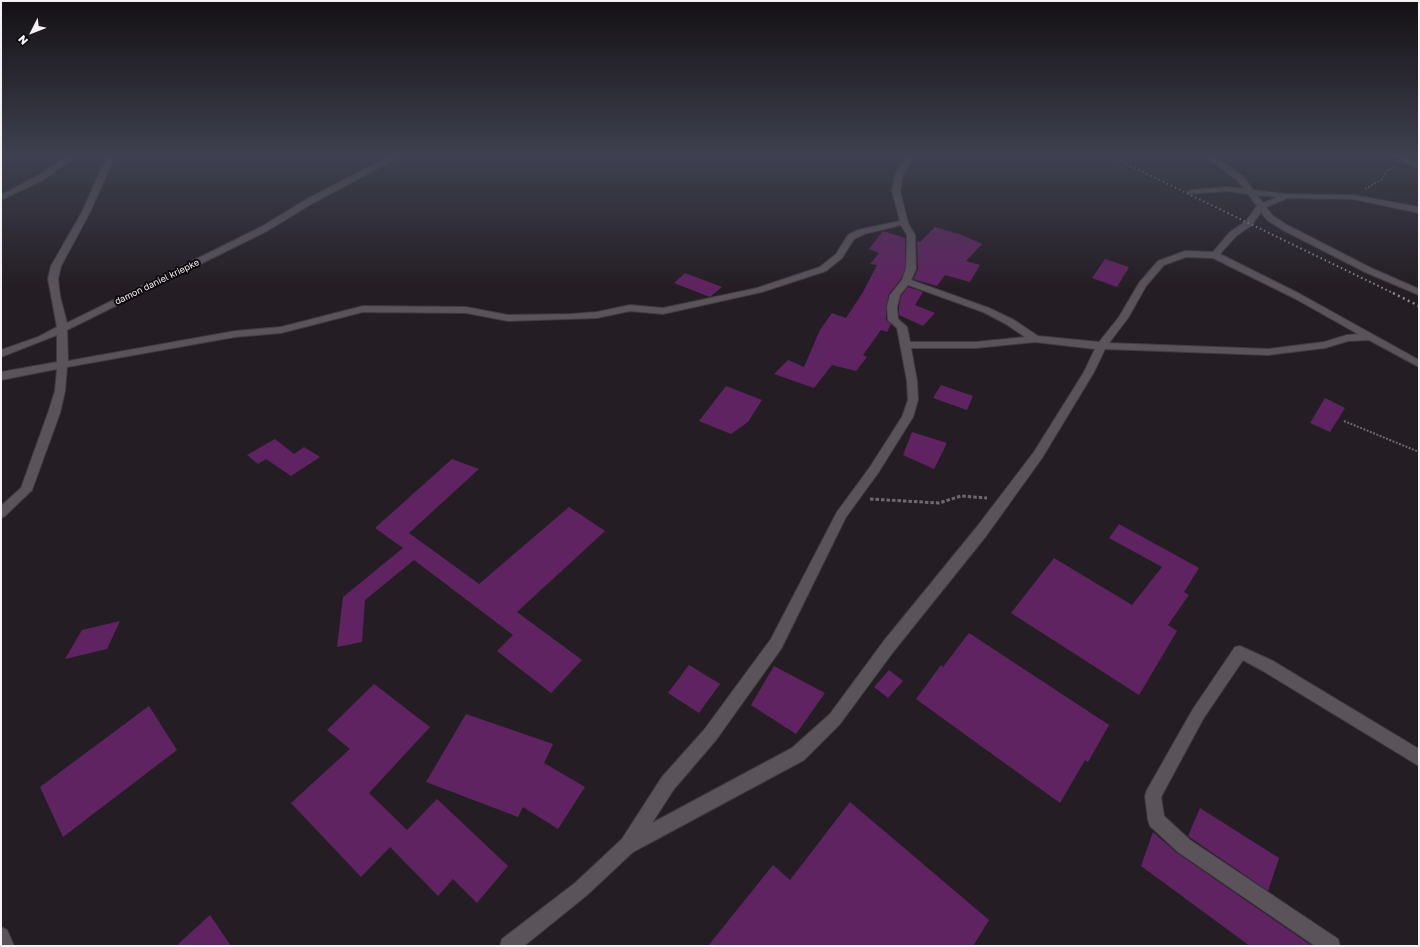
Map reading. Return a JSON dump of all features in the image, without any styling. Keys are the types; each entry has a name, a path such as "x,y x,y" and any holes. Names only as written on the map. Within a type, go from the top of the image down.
{"street":[{"path":"1,513 26,490 54,412 60,391 63,328 53,279 56,266 91,200"},
{"name":"damon daniel kriepke","path":"1,354 42,339 264,229 313,200"},
{"path":"509,946 581,889 627,846 668,783 710,735 776,644 828,544 841,515 874,470 907,417 913,400 907,345 902,327 893,320 892,307 895,295 906,281 911,269 912,246 911,235 904,223 905,220 901,213 898,200"},
{"path":"1255,200 1270,218 1297,234 1368,270 1419,292"},
{"path":"1215,255 1233,234 1249,223 1260,207 1277,200"},
{"path":"1369,200 1419,210"},
{"path":"1,376 235,334 282,330 323,318 363,309 466,310 519,318 597,315 630,308 663,311 800,278 831,265 839,256 851,236 861,232 904,223"},
{"path":"627,846 743,782 798,754 835,719 888,647 1005,500 1038,455 1089,372 1102,345 1123,318 1142,285 1161,263 1185,254 1215,255 1290,292 1419,364"},
{"path":"906,281 986,310 1010,322 1034,339"},
{"path":"907,345 991,344 1034,339 1079,345 1268,352 1325,345 1348,338 1370,337"},
{"path":"1332,946 1184,846 1156,820 1153,796 1198,714 1240,652 1268,666 1419,758"},
{"path":"1,936 5,946"}],"path":[{"path":"1344,421 1419,452"},
{"path":"854,498 939,503 961,496 1005,500"}],"building":[{"path":"935,227 962,235 982,244 966,261 980,265 970,282 945,275 937,286 913,279 918,269 917,241 920,242"},
{"path":"883,231 905,238 905,269 901,279 889,294 886,307 886,320 891,324 887,332 881,330 863,355 867,357 856,371 832,365 814,388 774,374 788,360 804,367 820,330 832,313 846,318 863,292 877,265 870,264 879,253 869,249"},
{"path":"1105,259 1129,267 1117,287 1092,278"},
{"path":"685,273 722,287 710,297 674,283"},
{"path":"908,287 923,292 915,305 935,313 923,326 899,315 901,296"},
{"path":"941,385 973,396 967,410 933,398"},
{"path":"726,386 762,400 748,422 731,434 699,421"},
{"path":"1325,398 1345,408 1330,432 1310,423"},
{"path":"912,432 947,443 934,469 903,455"},
{"path":"275,439 294,454 304,447 320,457 291,476 266,459 258,464 247,455"},
{"path":"452,459 479,469 409,533 479,584 569,507 605,531 517,612 582,660 551,693 497,651 513,635 414,560 365,600 362,642 337,647 343,597 403,548 375,528"},
{"path":"1119,524 1199,568 1184,592 1189,595 1168,625 1177,631 1139,695 1011,613 1054,558 1132,605 1162,567 1109,538"},
{"path":"120,621 107,649 65,659 82,630"},
{"path":"969,633 1109,725 1088,762 1085,760 1060,803 916,699 941,665 943,667"},
{"path":"689,665 720,684 699,713 668,693"},
{"path":"774,666 825,693 796,734 751,705"},
{"path":"889,670 903,681 888,698 874,687"},
{"path":"374,684 430,727 369,793 407,830 437,799 508,866 477,903 453,879 438,896 390,847 361,877 291,803 350,749 327,730"},
{"path":"149,706 177,750 63,837 40,787"},
{"path":"466,714 553,744 544,763 585,787 558,829 523,807 518,817 426,782"},
{"path":"850,802 989,920 973,946 708,946 773,865 790,880"},
{"path":"1200,808 1279,858 1268,891 1188,836"},
{"path":"1153,832 1177,853 1312,946 1250,946 1141,866"},
{"path":"210,915 231,946 176,946"}],"railway":[{"path":"1201,200 1395,294"},
{"path":"1395,294 1419,306"}]}
